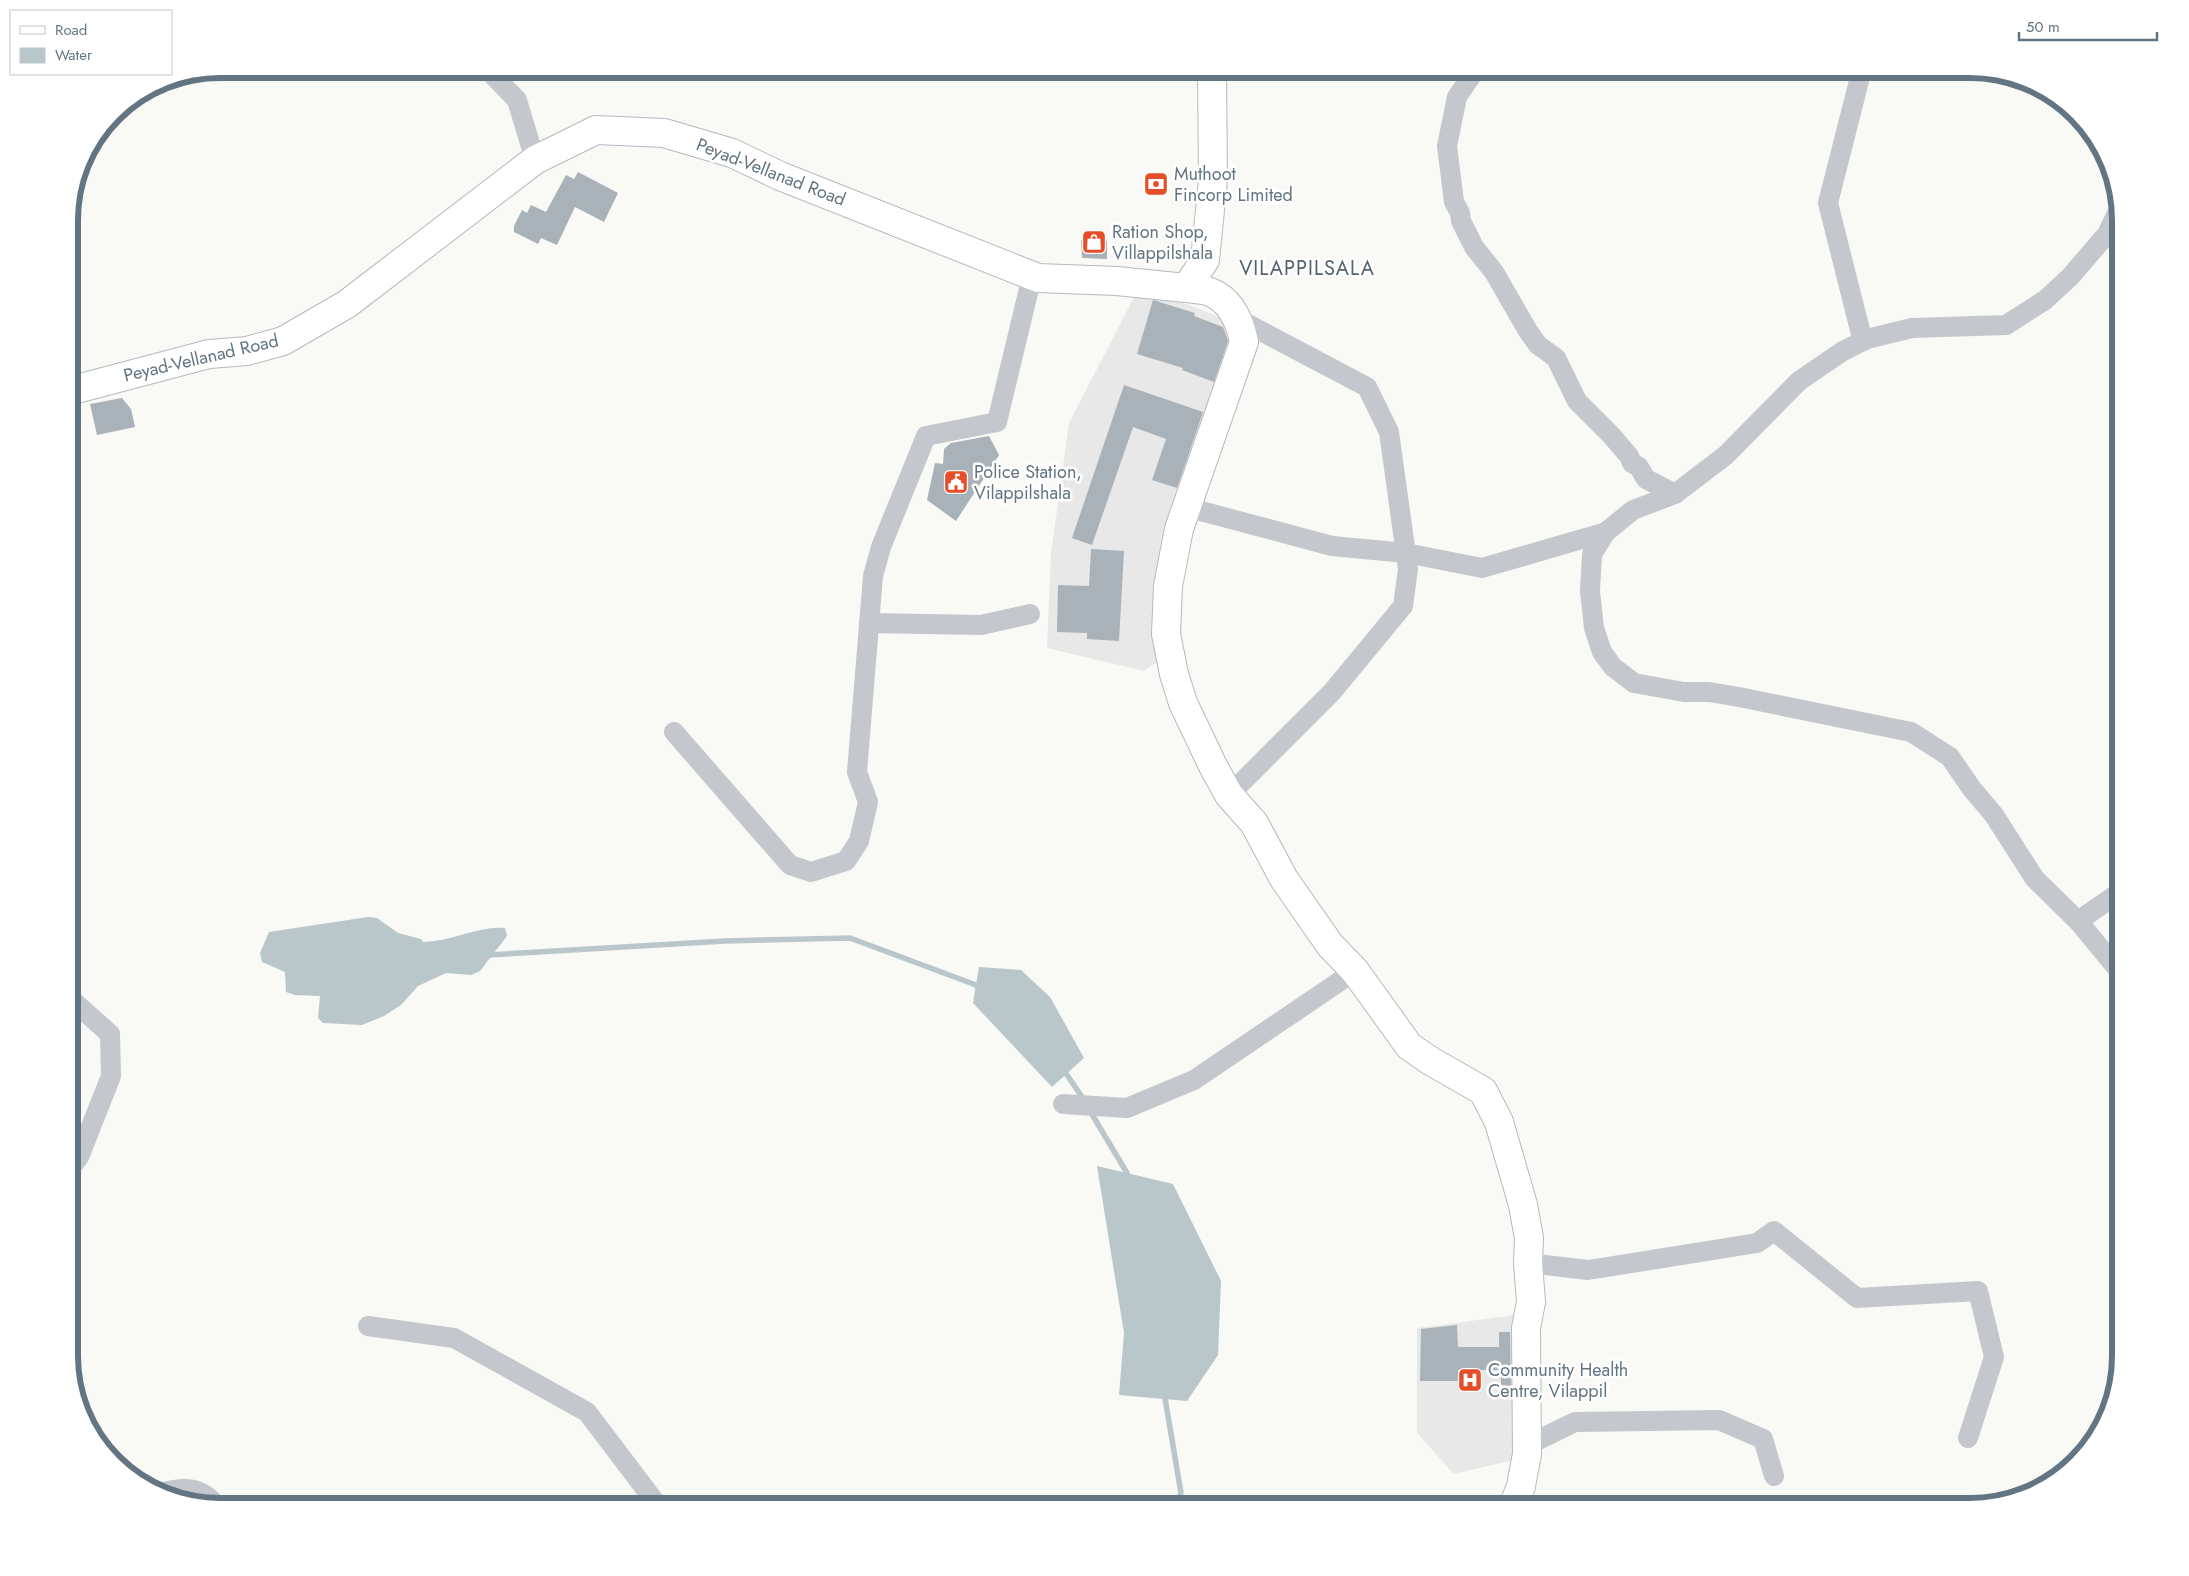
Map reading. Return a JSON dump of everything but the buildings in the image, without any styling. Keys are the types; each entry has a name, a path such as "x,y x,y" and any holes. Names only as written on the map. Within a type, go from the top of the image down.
{"main road":[{"path":"1186,288 1205,260 1213,180 1212,78"},
{"name":"Peyad-Vellanad Road","path":"78,389 209,354 246,351 283,341 346,304 535,160 596,130 664,133 732,153 780,176 1038,278 1117,281 1210,291 1224,301 1240,320"},
{"path":"1240,320 1244,342 1186,508 1168,586 1166,634 1183,703 1213,766 1229,794 1254,822 1298,899 1330,945 1355,971 1386,1017 1409,1046 1429,1060 1483,1091 1499,1122 1523,1205 1529,1238 1528,1263 1531,1302 1526,1328 1526,1446 1521,1486 1516,1498"}],"street":[{"path":"495,78 516,100 535,160"},
{"path":"1470,78 1457,96 1448,137 1454,202 1460,213 1461,221 1474,247 1494,272 1528,331 1538,345 1556,358 1576,401 1611,435 1629,456 1632,463 1639,467 1646,479 1675,494"},
{"path":"1860,78 1828,203 1861,334"},
{"path":"2112,224 2107,234 2070,277 2045,300 2006,325 1912,328 1867,338 1799,381 1726,455 1675,494 1633,510 1606,532 1592,554 1590,591 1594,628 1602,652 1613,667 1634,683 1684,692 1709,692 1739,696 1911,732 1950,757 1972,789 1994,815 2035,879 2078,921 2112,962"},
{"path":"674,732 790,865 811,872 846,861 859,841 868,802 856,772 873,576 881,547 926,436 997,422 1032,276"},
{"path":"1229,794 1332,692 1403,606 1408,569 1389,432 1368,387 1240,320"},
{"path":"1186,508 1332,546 1406,553 1482,568 1606,532"},
{"path":"869,623 981,625 1030,614"},
{"path":"2078,921 2112,898"},
{"path":"1063,1104 1126,1108 1194,1080 1355,971"},
{"path":"78,1005 110,1034 111,1076 78,1158"},
{"path":"1528,1263 1588,1270 1758,1243 1774,1231 1857,1298 1978,1291 1994,1357 1968,1438"},
{"path":"368,1326 454,1338 587,1412 652,1498"},
{"path":"1526,1446 1575,1422 1719,1420 1763,1439 1774,1476"},
{"path":"171,1490 182,1486 210,1497"}],"shaded area":[{"path":"1140,286 1235,323 1239,339 1183,499 1162,659 1144,671 1047,648 1051,554 1069,423"},
{"name":"Community Health Centre, Vilappil","path":"1524,1314 1522,1458 1454,1474 1417,1433 1417,1328"}],"water":[{"path":"368,917 377,918 398,933 421,939 423,942 444,940 484,929 495,928 505,928 507,936 480,971 471,975 446,973 418,986 401,1005 384,1016 362,1025 323,1023 318,1018 320,996 295,995 286,992 285,972 262,962 260,953 269,932"},
{"path":"979,967 1021,970 1050,997 1084,1058 1052,1087 973,1003"},
{"path":"1097,1166 1173,1184 1221,1281 1218,1355 1187,1401 1119,1395 1124,1333"}],"waterway":[{"path":"488,955 725,941 850,938 976,985 980,990"},
{"path":"1063,1069 1084,1100"},
{"path":"1090,1111 1127,1173 1128,1179"},
{"path":"1164,1392 1181,1493 1178,1498"}],"place":[{"name":"Muthoot Fincorp Limited","path":"1156,184"},
{"name":"Ration Shop, Villappilshala","path":"1094,242"},
{"name":"Police Station, Vilappilshala","path":"956,482"},
{"name":"Community Health Centre, Vilappil","path":"1470,1380"}],"district":[{"name":"VILAPPILSALA","path":"1307,268"}]}
